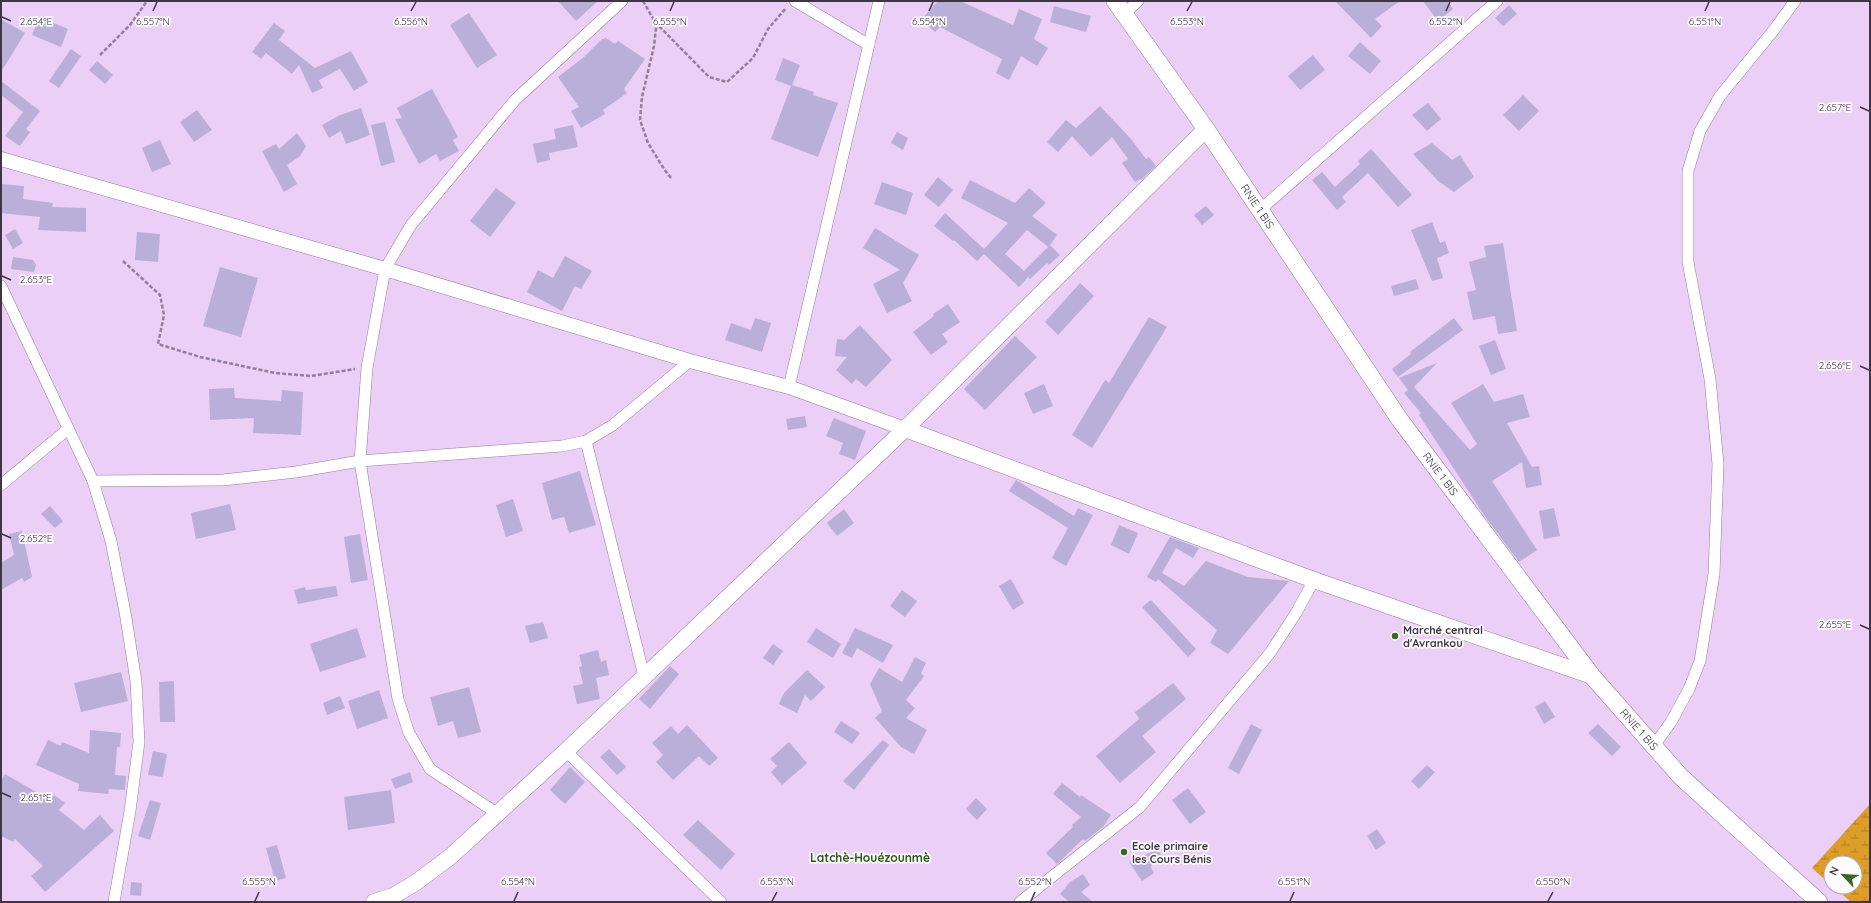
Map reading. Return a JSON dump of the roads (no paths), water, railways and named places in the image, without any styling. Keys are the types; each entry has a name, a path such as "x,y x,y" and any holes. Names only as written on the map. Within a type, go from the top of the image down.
{"main road":[{"name":"RNIE 1 BIS","path":"1120,8 1206,129 1400,420 1592,676 1681,777 1819,902"},
{"path":"374,902 393,896 415,883 450,857 566,751 905,429 1206,129"},
{"path":"905,429 1314,580 1592,676"}],"street":[{"path":"498,814 430,769 409,734 398,699 360,460 367,368 385,270 411,224 515,100 622,1"},
{"path":"789,387 879,1"},
{"path":"1120,8 1138,1"},
{"path":"1260,210 1497,1"},
{"path":"1653,747 1671,722 1689,689 1700,660 1714,574 1718,464 1710,379 1688,262 1688,171 1700,131 1720,96 1795,1"},
{"path":"791,4 869,45"},
{"path":"1,159 385,270 690,361 789,387 905,429"},
{"path":"1,286 93,481 111,541 136,681 139,742 130,811 114,902"},
{"path":"93,481 223,480 296,472 360,460 562,446 586,441 613,425 690,361"},
{"path":"1,484 68,429"},
{"path":"586,441 644,676"},
{"path":"1020,902 1140,807 1270,653 1296,613 1314,580"},
{"path":"566,751 721,902"}],"place":[{"name":"Marché central d'Avrankou","path":"1395,636"},
{"name":"Ecole primaire les Cours Bénis","path":"1124,852"}],"district":[{"name":"Latchè-Houézounmè","path":"870,857"}]}
